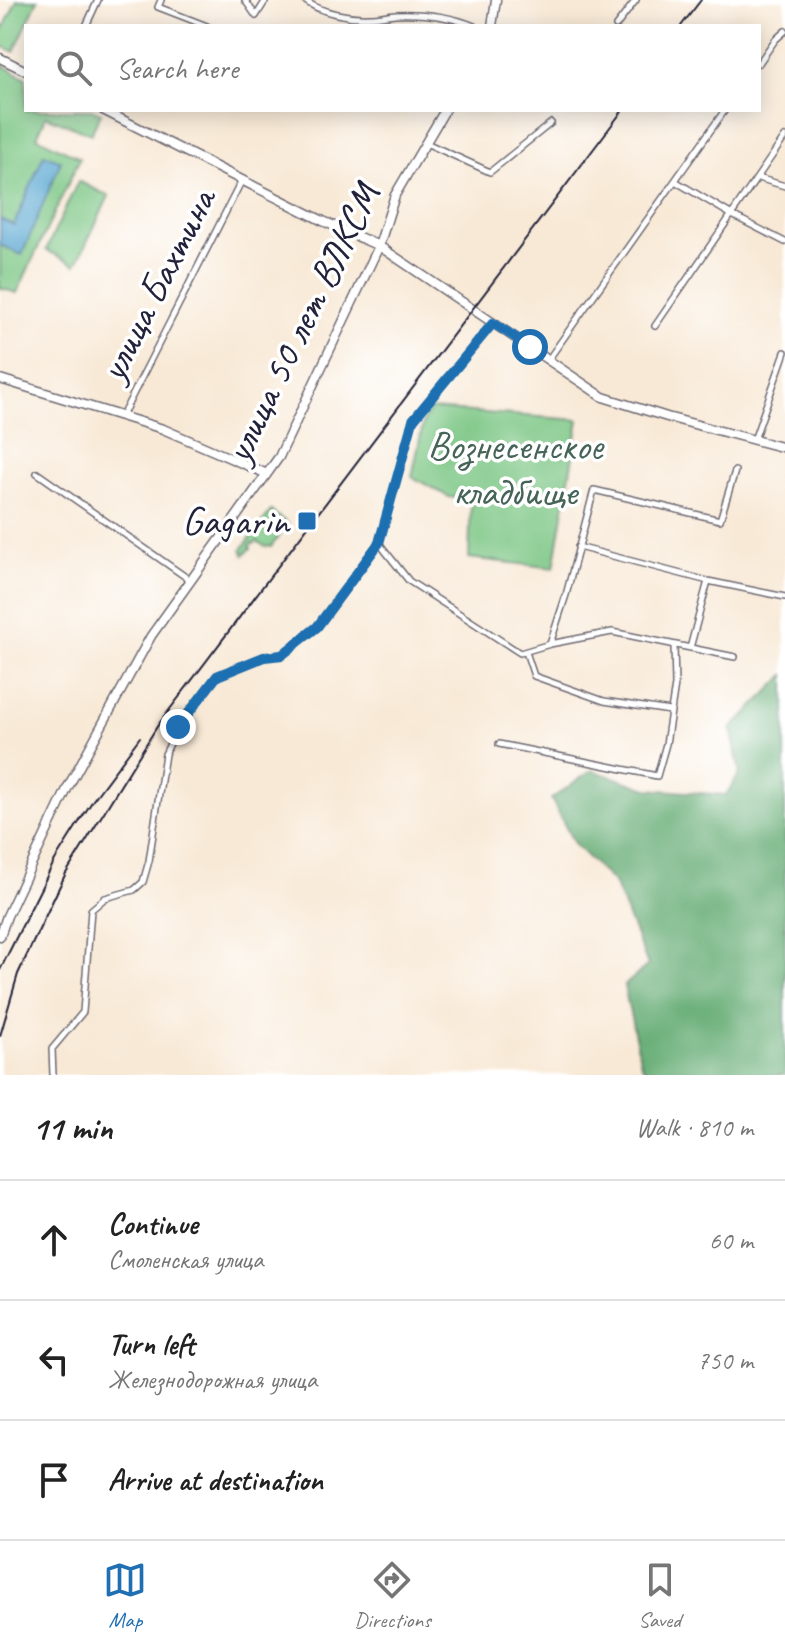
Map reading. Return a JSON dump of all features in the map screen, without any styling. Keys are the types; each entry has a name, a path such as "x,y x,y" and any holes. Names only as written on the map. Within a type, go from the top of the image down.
{"main road":[{"path":"492,24 496,0"},
{"path":"0,58 24,70"},
{"path":"107,112 379,246 603,397 785,448"},
{"name":"улица 50 лет ВЛКСМ","path":"0,936 68,787 151,636 279,457 379,246 395,195 444,112"},
{"path":"0,379 163,429 267,474"}],"street":[{"path":"87,24 98,0"},
{"path":"161,0 158,7 202,24"},
{"path":"245,0 256,16 266,0"},
{"path":"304,0 329,12 367,18 394,14 421,15 469,24"},
{"path":"618,24 636,0"},
{"path":"761,60 785,31"},
{"path":"548,360 724,112"},
{"path":"426,143 490,172 551,123"},
{"path":"655,326 785,137"},
{"path":"758,178 785,186"},
{"name":"улица Бахтина","path":"122,416 243,179"},
{"path":"675,181 785,242"},
{"path":"53,1075 52,1049 83,1012 91,910 105,898 134,890 143,882 165,754 178,727 217,676 264,657 282,655 317,627 379,543 413,420 493,323"},
{"path":"753,440 785,355"},
{"path":"550,644 594,490 720,520 735,471"},
{"path":"37,473 190,580"},
{"path":"379,543 409,581 520,653 612,632 735,657"},
{"path":"578,547 708,581 785,597"},
{"path":"690,648 708,581"},
{"path":"499,744 657,776 666,744 675,685 674,645"},
{"path":"526,652 534,676 604,701 670,711"}],"green space":[{"path":"17,0 38,0 27,24 24,24 14,52 0,45 0,36"},
{"path":"0,64 24,77 24,112 101,113 91,134 46,116 37,137 80,158 17,293 0,288"},
{"path":"78,181 109,196 76,265 46,250"},
{"name":"Вознесенское кладбище","path":"432,409 579,420 554,568 469,558 471,500 449,497 412,477 424,419"},
{"path":"271,511 288,524 271,547 257,541 244,555 242,549"},
{"path":"785,675 785,1075 648,1075 641,1064 624,986 648,965 614,883 575,845 551,799 592,770 648,789 726,795 740,773 731,729"}],"water":[{"path":"44,154 61,161 22,255 0,245 0,219 14,225"}],"railway":[{"path":"683,24 701,0"},
{"path":"0,1036 18,974 65,875 158,725 621,112"},
{"path":"0,970 55,860 93,800 140,737"}],"place":[{"name":"Gagarin","path":"307,521"}],"route":[{"path":"178,727 217,676 264,657 282,655 317,627 379,543 413,420 493,323 530,347"}]}
